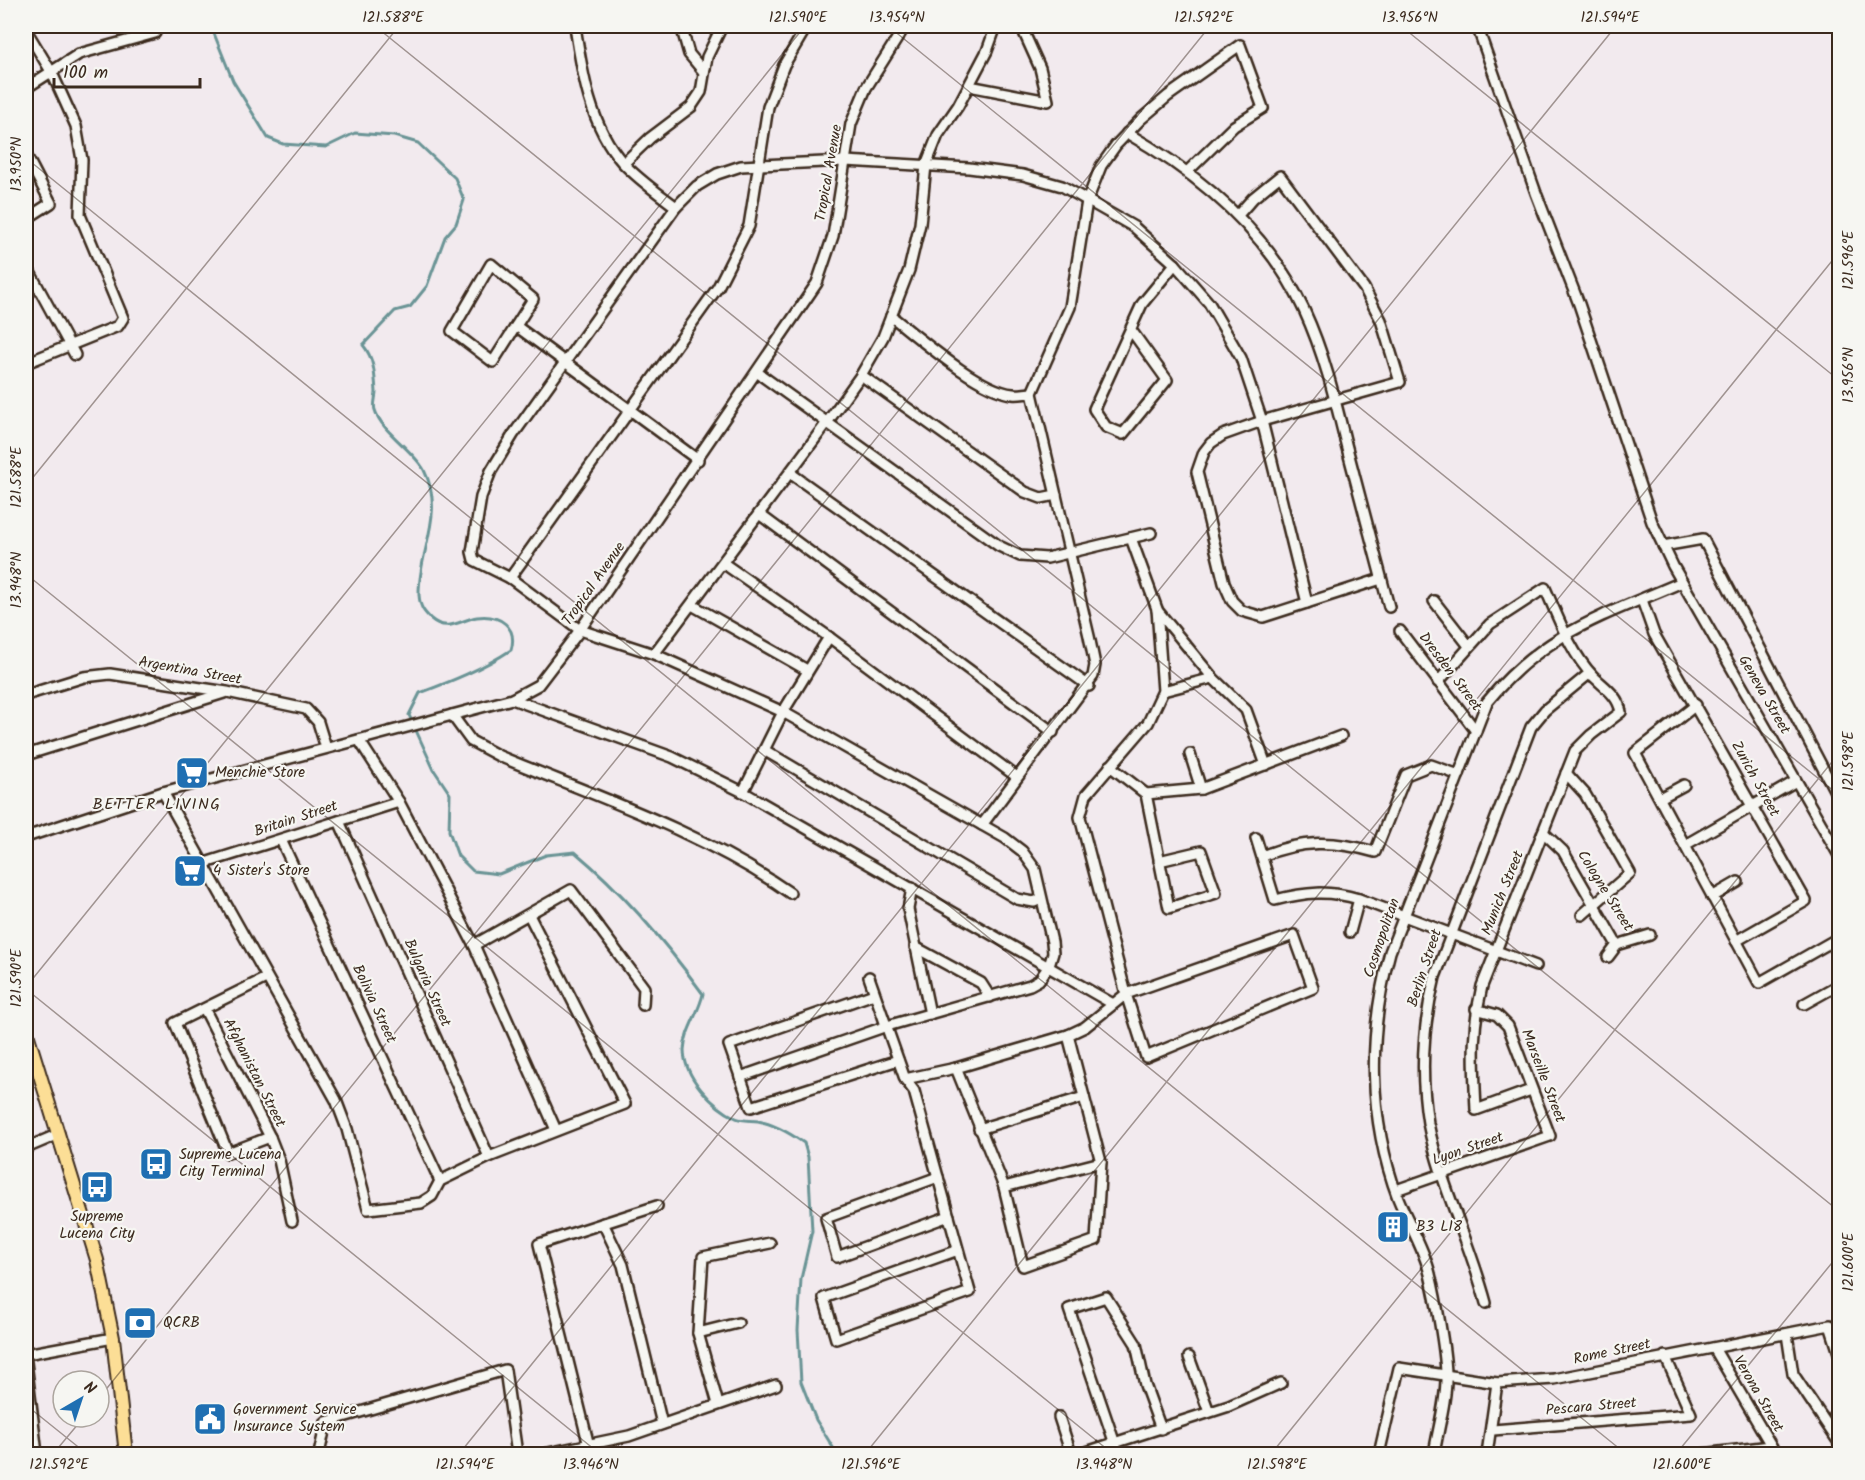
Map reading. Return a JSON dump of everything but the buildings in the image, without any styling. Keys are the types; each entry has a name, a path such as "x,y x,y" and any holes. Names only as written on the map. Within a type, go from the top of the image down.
{"main road":[{"path":"26,1030 97,1260 113,1338 126,1455"}],"street":[{"path":"26,88 79,54 154,33 152,26"},
{"path":"575,26 581,64 593,112 611,148 624,163 676,207"},
{"path":"681,26 689,54 704,72"},
{"path":"624,163 651,138 691,107 701,92 707,57 722,26"},
{"path":"510,578 718,287 735,258 749,226 768,108 784,65 807,26"},
{"name":"Tropical Avenue","path":"27,833 163,792 512,699 538,685 580,630 698,460 817,283 833,236 851,124 862,97 905,26"},
{"path":"654,654 826,424 861,375 883,337 909,270 920,224 926,165 938,135 969,86 987,51 996,26"},
{"path":"969,86 1048,102 1040,68 1021,26"},
{"name":"Geneva Street","path":"1477,26 1536,193 1579,304 1652,522 1682,582 1839,857"},
{"path":"26,30 52,72 76,126 82,160 80,215 123,318 118,326 72,350 26,363"},
{"path":"982,825 1089,686 1095,665 1032,393 1070,308 1087,201 1101,166 1126,133 1168,96 1240,45 1263,108 1217,140 1188,171"},
{"path":"1126,133 1188,171 1238,215 1276,264 1304,308 1326,364 1389,607"},
{"path":"26,155 51,203 26,219"},
{"path":"740,1077 887,1026 1030,985 1039,980 1049,966 1053,953 1035,869 1029,858 1005,838 783,712 654,654 580,630 510,578 474,560 472,552 481,497 491,471 513,435 676,207 697,186 717,174 741,166 846,161 926,165 1023,175 1062,186 1134,227 1175,264 1209,303 1241,358 1262,421 1307,603"},
{"path":"1238,215 1253,198 1280,176 1364,288 1381,320 1400,382 1262,421 1223,435 1211,443 1204,453 1197,472 1224,583 1232,601 1251,615 1263,617 1382,579"},
{"path":"491,264 533,298 516,326 493,362 452,330 491,264"},
{"path":"1131,330 1167,380 1123,434 1106,427 1094,409 1142,304 1175,264"},
{"path":"26,265 72,350"},
{"path":"891,316 939,354 991,387 1012,394 1032,393"},
{"path":"516,326 698,460"},
{"path":"758,373 999,546 1020,556 1047,558 1151,533"},
{"path":"861,375 1025,492 1041,498 1056,495"},
{"path":"790,473 1089,686"},
{"path":"759,514 1053,732"},
{"path":"905,1079 956,1068 1068,1035 1085,1027 1126,994 1294,935 1313,988 1146,1057 1126,994 1080,818 1086,795 1148,723 1163,691 1157,609 1131,538"},
{"path":"1664,546 1703,539 1839,801"},
{"path":"723,563 829,637 1017,777"},
{"name":"Cosmopolitan","path":"1434,1455 1446,1374 1430,1273 1396,1190 1382,1141 1374,1087 1374,1033 1380,991 1404,916 1487,702 1508,676 1588,620 1682,582"},
{"path":"1438,682 1490,624 1545,588 1566,634 1590,673"},
{"name":"Zurich Street","path":"1642,600 1654,634 1806,901 1736,941"},
{"path":"1434,601 1469,646"},
{"path":"692,605 807,670"},
{"path":"1157,609 1213,678 1246,710 1266,765"},
{"name":"Dresden Street","path":"1400,631 1476,731"},
{"path":"743,792 783,712 829,637"},
{"name":"Munich Street","path":"1531,1090 1476,1110 1472,1038 1476,1009 1482,986 1575,751 1591,735 1621,712 1619,701 1590,673"},
{"name":"Berlin Street","path":"1486,1303 1477,1268 1428,1123 1423,1065 1425,1016 1435,977 1531,727 1545,710 1590,673"},
{"name":"Argentina Street","path":"26,695 84,677 111,674 227,692 306,709 318,722 326,748"},
{"path":"1163,691 1213,678"},
{"path":"26,755 227,692"},
{"path":"512,699 672,758 743,792 1113,1004"},
{"path":"1696,705 1635,753 1759,983 1839,937"},
{"path":"452,715 471,741 500,756 692,837 757,870 790,894"},
{"path":"1146,794 1201,789 1341,736"},
{"path":"359,740 399,802 474,945 556,1130"},
{"path":"764,750 1017,899 1034,902 1041,898"},
{"path":"1190,754 1201,789"},
{"path":"1262,856 1286,846 1315,842 1348,844 1375,852 1406,775 1431,765 1459,775"},
{"path":"1110,766 1146,794 1159,861 1169,908 1216,893 1201,851 1159,861"},
{"path":"1566,773 1585,794 1630,873 1582,915"},
{"path":"1685,845 1796,782"},
{"path":"1660,798 1684,785"},
{"path":"163,792 336,1100 347,1129 368,1209 421,1203 432,1196 440,1180 489,1157 625,1104 529,915"},
{"name":"Britain Street","path":"202,864 399,802"},
{"name":"Bulgaria Street","path":"339,821 489,1157"},
{"name":"Cologne Street","path":"1543,832 1563,851 1617,945 1650,935"},
{"path":"1256,838 1275,900 1306,892 1332,891 1359,899 1536,966"},
{"name":"Bolivia Street","path":"281,840 440,1180"},
{"path":"1713,897 1738,882"},
{"path":"912,888 908,909 930,1014"},
{"path":"474,945 571,890 644,988 643,1005"},
{"path":"1350,932 1359,899"},
{"path":"1608,957 1617,945"},
{"path":"915,947 981,983 990,997"},
{"path":"869,977 897,1059 905,1079 914,1091 970,1292 836,1339 824,1298 958,1250"},
{"path":"266,978 175,1023 228,1153 270,1137"},
{"path":"1804,1004 1839,984"},
{"path":"874,994 729,1045 740,1077 751,1107 897,1059"},
{"name":"Marseille Street","path":"1476,1009 1497,1015 1508,1026 1550,1136"},
{"name":"Afghanistan Street","path":"205,1010 270,1137 279,1160 292,1221"},
{"path":"956,1068 1004,1187 1023,1266 1096,1240 1101,1162 1068,1035"},
{"path":"979,1129 1084,1097"},
{"path":"26,1148 59,1134"},
{"name":"Lyon Street","path":"1396,1190 1550,1136"},
{"path":"1004,1187 1101,1162"},
{"path":"938,1177 826,1218 837,1257 949,1216"},
{"path":"589,1446 539,1244 657,1206"},
{"path":"603,1223 623,1265 662,1424"},
{"path":"718,1404 698,1333 703,1257 770,1243"},
{"path":"1115,1444 1069,1309 1106,1297 1136,1344 1144,1385 1161,1429"},
{"path":"698,1333 738,1323"},
{"name":"Rome Street","path":"1379,1455 1399,1368 1497,1383 1554,1379 1830,1325 1839,1356"},
{"path":"1787,1334 1793,1374 1839,1444"},
{"path":"26,1354 113,1338"},
{"name":"Verona Street","path":"1714,1348 1774,1450"},
{"name":"Pescara Street","path":"1492,1430 1691,1414 1665,1356"},
{"path":"1189,1357 1209,1412"},
{"path":"26,1362 37,1455"},
{"path":"319,1455 326,1422 505,1371 518,1455"},
{"path":"1080,1455 1209,1412 1281,1383"},
{"path":"1487,1455 1497,1383"},
{"path":"543,1455 589,1446 776,1385"},
{"path":"1059,1417 1071,1455"},
{"path":"1702,1455 1774,1450"}],"waterway":[{"path":"211,26 233,81 268,138 283,144 326,147 355,133 394,136 418,143 455,178 464,200 456,224 445,237 427,286 410,307 395,311 363,345 370,355 373,367 376,392 374,408 378,418 419,463 430,486 432,517 420,579 419,595 422,608 431,619 443,625 477,617 500,620 509,629 512,642 511,650 489,663 420,693 409,715 434,770 450,794 449,831 458,856 473,871 499,874 546,855 575,852 643,919 703,994 687,1035 684,1050 689,1070 701,1090 718,1107 736,1118 770,1124 804,1143 808,1157 812,1231 801,1279 798,1330 801,1382 816,1420 837,1454"}],"place":[{"name":"Menchie Store","path":"192,773"},
{"name":"4 Sister's Store","path":"190,871"},
{"name":"Supreme Lucena City Terminal","path":"156,1164"},
{"name":"Supreme Lucena City","path":"97,1187"},
{"name":"B3 L18","path":"1393,1227"},
{"name":"QCRB","path":"140,1323"},
{"name":"Government Service Insurance System","path":"210,1419"}],"district":[{"name":"BETTER LIVING","path":"157,804"}]}
